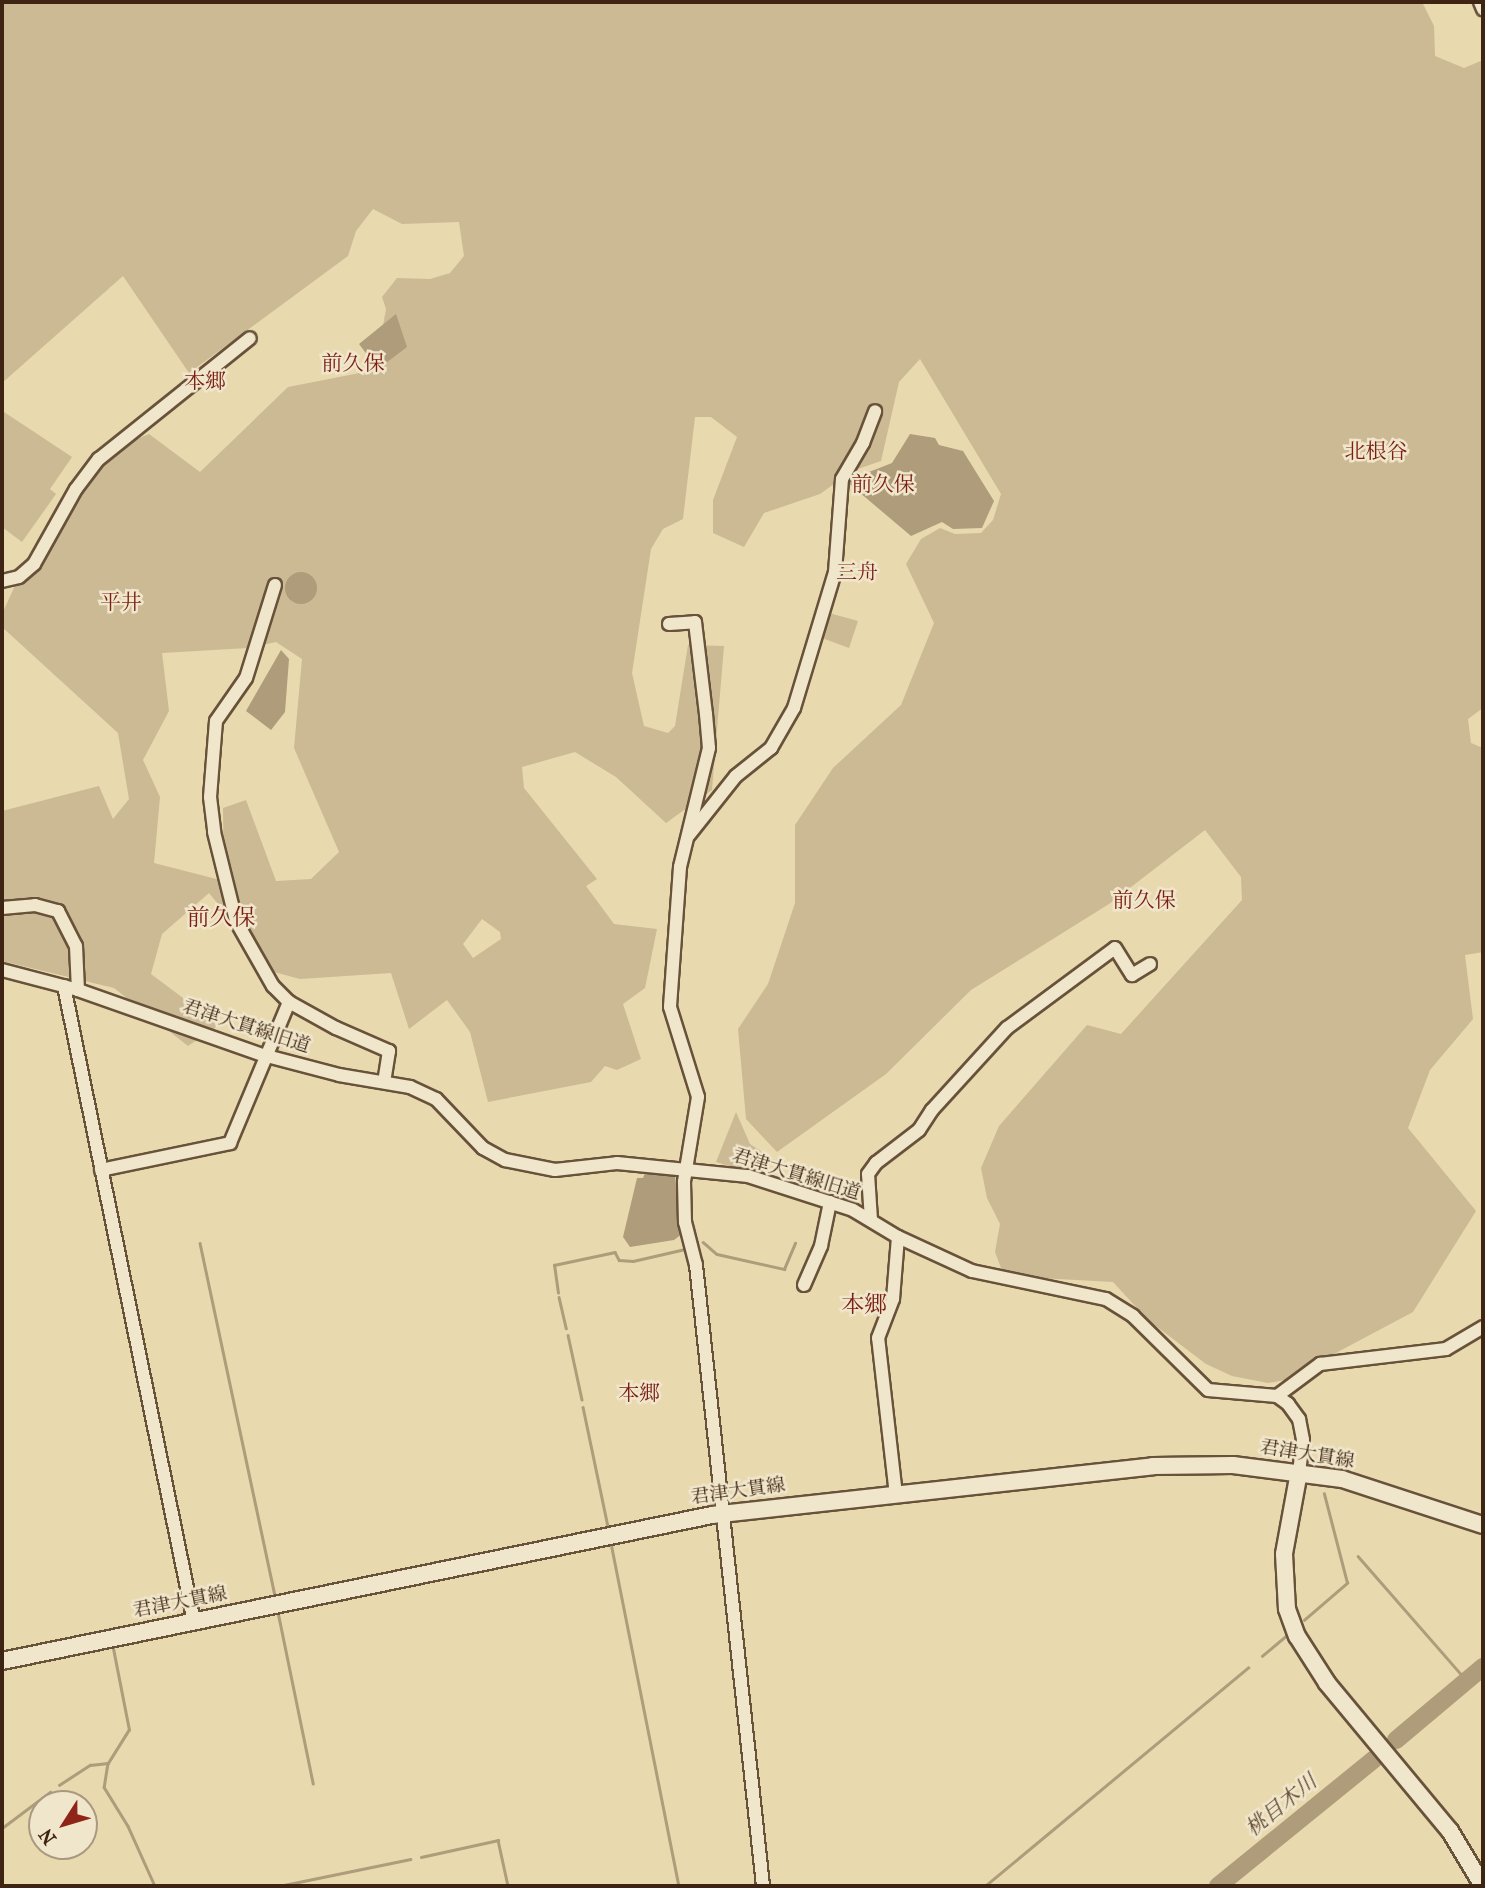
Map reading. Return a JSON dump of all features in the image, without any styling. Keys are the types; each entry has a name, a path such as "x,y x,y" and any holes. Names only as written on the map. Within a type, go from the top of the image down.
{"main road":[{"name":"君津大貫線","path":"2,1661 724,1513 1197,1463 1299,1472 1342,1479 1483,1525"},
{"path":"1299,1472 1284,1554 1287,1609 1297,1636 1327,1683 1450,1831 1483,1886"}],"street":[{"path":"1480,2 1483,9"},
{"path":"2,581 19,577 34,564 76,489 99,459 250,338"},
{"path":"689,835 736,776 771,748 794,708 835,572 842,479 863,443 875,411"},
{"path":"275,584 246,678 216,722 210,806 236,921 273,986 289,1002 389,1051 384,1082"},
{"path":"670,624 695,622 709,748 680,867 670,985 672,1024 698,1097 686,1168 685,1222 696,1265 763,1886"},
{"path":"2,908 34,905 58,911 76,946 78,989"},
{"path":"871,1220 868,1174 876,1163 919,1130 932,1110 1007,1028 1115,948 1132,975 1150,964"},
{"name":"君津大貫線旧道","path":"2,971 78,989 263,1055 410,1087 436,1099 482,1148 516,1163 555,1170 617,1163 686,1168 748,1176 830,1202 972,1271 1106,1299 1133,1316 1208,1390 1277,1396"},
{"path":"64,986 194,1622"},
{"path":"101,1170 230,1143 263,1055 289,1002"},
{"path":"804,1285 821,1245 830,1202"},
{"path":"896,1495 878,1338 894,1299 898,1237"},
{"path":"1299,1472 1303,1440 1299,1419 1277,1396 1320,1364 1446,1349 1483,1327"}],"shaded area":[{"path":"2,2 1422,2 1434,26 1435,56 1464,68 1483,60 1483,708 1468,719 1471,743 1483,748 1483,952 1465,955 1473,1019 1430,1070 1408,1128 1476,1211 1413,1312 1285,1380 1268,1383 1232,1376 1206,1364 1148,1320 1113,1282 1004,1276 995,1252 1000,1224 987,1198 981,1168 999,1126 1087,1025 1121,1034 1242,900 1241,877 1205,830 1109,904 971,990 886,1074 777,1152 746,1119 738,1029 768,984 795,903 795,825 833,768 901,705 934,623 906,564 921,539 940,528 955,534 981,533 993,520 1001,494 920,359 899,382 881,461 852,471 820,494 764,513 744,547 713,533 713,500 737,437 711,417 695,417 683,519 663,529 651,549 632,673 644,726 668,733 675,726 688,645 724,646 712,790 666,823 616,777 575,752 522,767 524,788 597,879 586,886 614,924 657,929 645,988 623,1004 641,1059 617,1070 605,1066 591,1082 488,1102 470,1032 447,1000 409,1029 391,973 300,979 274,972 209,893 162,934 151,974 219,1025 188,1046 114,988 2,961 2,811 99,786 113,819 129,799 118,733 2,627 2,614 28,557 91,458 149,434 200,472 288,387 375,370 386,309 382,297 397,278 430,279 450,273 464,256 459,222 402,224 373,209 356,231 348,256 189,373 123,276 2,383","holes":["276,642 302,659 294,748 339,852 311,879 276,881 246,800 223,808 224,881 154,863 160,797 143,760 169,711 162,653 248,648","482,919 500,932 501,939 473,958 463,944"]},
{"path":"396,314 407,347 378,369 359,344"},
{"path":"4,412 72,457 50,489 56,494 22,542 2,527"},
{"path":"910,434 935,438 939,445 963,451 994,501 982,528 953,529 942,522 911,536 846,481 892,463"},
{"path":"301,572 313,576 317,588 313,600 301,604 289,600 285,588 289,576"},
{"path":"829,613 858,621 849,648 822,638"},
{"path":"281,650 289,659 285,712 271,730 246,711"},
{"path":"736,1112 750,1144 774,1160 759,1175 716,1162"},
{"path":"645,1173 675,1176 682,1234 674,1240 630,1247 623,1237 637,1178 643,1178"}],"waterway":[{"path":"703,1242 717,1254 784,1269 795,1243"},
{"path":"200,1243 275,1596"},
{"path":"558,1293 554,1265 615,1252 619,1260 633,1261 685,1249"},
{"path":"559,1297 566,1328"},
{"path":"568,1335 582,1400"},
{"path":"583,1407 608,1527"},
{"path":"1304,1620 1347,1583 1324,1494"},
{"path":"611,1543 679,1886"},
{"path":"1358,1556 1467,1681"},
{"path":"278,1612 313,1783"},
{"path":"1262,1656 1287,1635"},
{"path":"108,1763 129,1730 112,1643"},
{"name":"桃目木川","path":"1396,1740 1483,1667"},
{"path":"985,1886 1248,1668"},
{"name":"桃目木川","path":"1218,1886 1374,1759"},
{"path":"59,1785 90,1765 108,1763 104,1787 128,1826 155,1886"},
{"path":"2,1828 28,1808"},
{"path":"421,1857 498,1840 508,1886"},
{"path":"279,1886 410,1859"}],"district":[{"name":"前久保","path":"353,363"},
{"name":"本郷","path":"205,381"},
{"name":"北根谷","path":"1376,451"},
{"name":"前久保","path":"883,484"},
{"name":"三舟","path":"857,572"},
{"name":"平井","path":"121,602"},
{"name":"前久保","path":"1144,900"},
{"name":"前久保","path":"221,918"},
{"name":"本郷","path":"864,1305"},
{"name":"本郷","path":"639,1393"}]}
